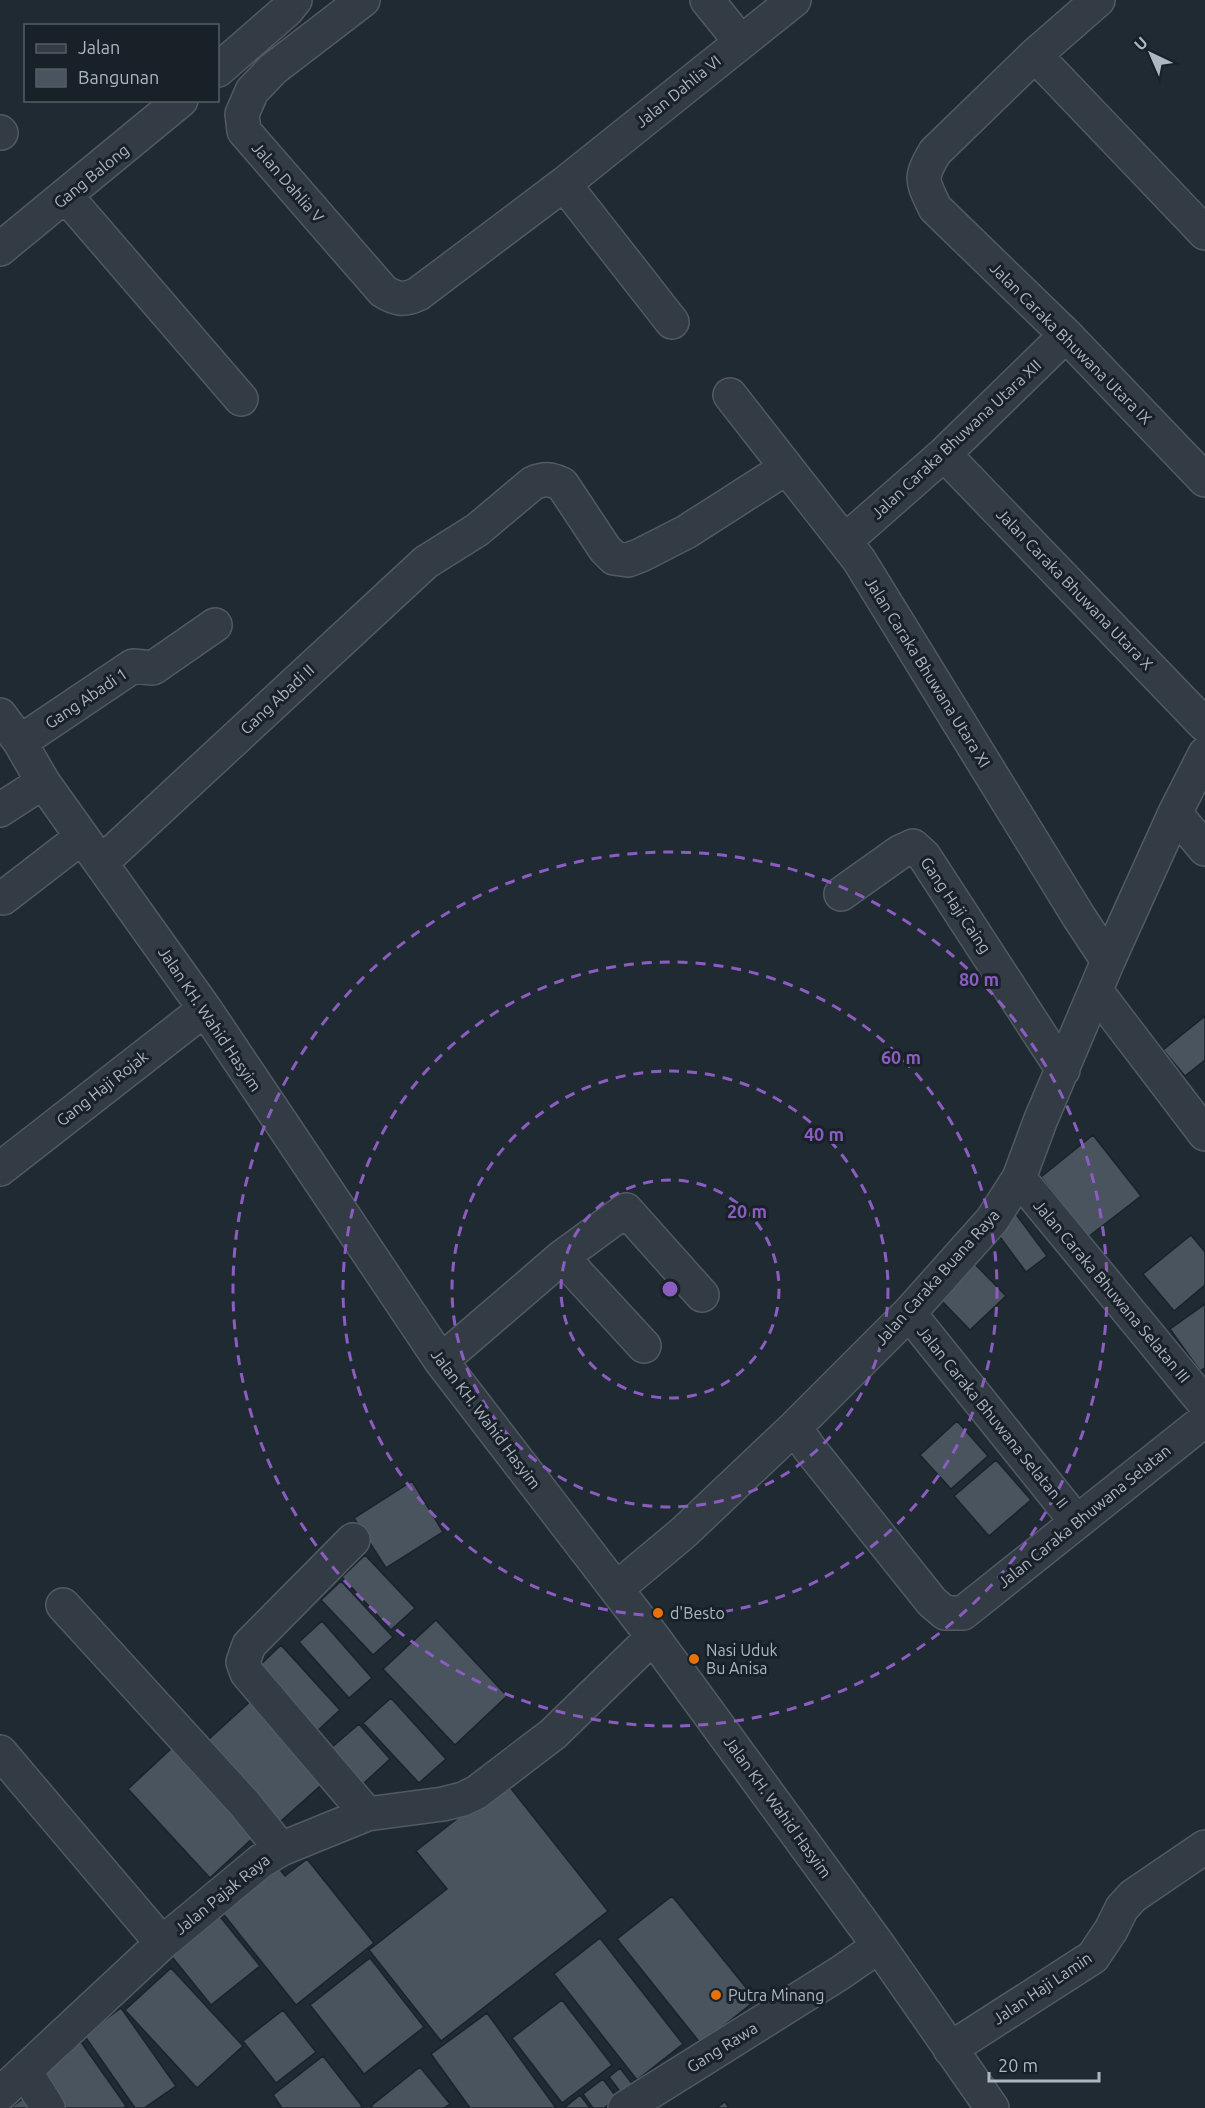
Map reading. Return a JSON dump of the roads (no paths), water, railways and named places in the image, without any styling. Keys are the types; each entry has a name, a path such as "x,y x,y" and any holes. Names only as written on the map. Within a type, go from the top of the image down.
{"street":[{"path":"219,69 287,10 295,0"},
{"name":"Jalan Dahlia V","path":"363,0 273,69 252,91 242,114 244,131 383,291"},
{"path":"707,0 740,42"},
{"name":"Jalan Dahlia VI","path":"383,291 394,298 406,300 418,294 564,184 794,0"},
{"path":"1098,0 1035,55 1205,233"},
{"name":"Jalan Caraka Bhuwana Utara IX","path":"1035,55 936,152 924,171 926,188 935,208 1066,335 1205,480"},
{"name":"Gang Balong","path":"0,249 179,102"},
{"path":"564,184 672,322"},
{"path":"66,196 241,399"},
{"name":"Jalan Caraka Bhuwana Utara XII","path":"845,541 944,454 1066,335"},
{"name":"Jalan Caraka Bhuwana Utara XI","path":"730,395 859,560 1108,961"},
{"name":"Jalan Caraka Bhuwana Utara X","path":"944,454 1205,725"},
{"name":"Gang Abadi II","path":"102,863 426,562 477,530 533,483 543,478 562,484 605,549 614,558 628,560 686,532 786,468"},
{"name":"Gang Abadi 1","path":"20,742 133,666 153,668 215,625"},
{"name":"Jalan KH. Wahid Hasyim","path":"0,715 20,742 43,782 205,1009 441,1361 653,1637 879,1946 992,2108"},
{"name":"Jalan Caraka Buana Raya","path":"616,1589 683,1533 795,1427 909,1313 992,1220 1019,1178 1041,1119 1108,961 1175,813 1205,754"},
{"path":"0,810 43,782"},
{"path":"1175,813 1205,849"},
{"path":"3,898 82,837"},
{"name":"Gang Haji Caing","path":"841,894 900,852 913,846 924,856 1063,1070"},
{"path":"1096,991 1205,1134"},
{"name":"Gang Haji Rojak","path":"0,1169 205,1009"},
{"name":"Jalan Caraka Bhuwana Selatan III","path":"1019,1178 1205,1404"},
{"path":"441,1361 562,1257 626,1210 702,1295"},
{"path":"562,1257 644,1346"},
{"name":"Jalan Caraka Bhuwana Selatan II","path":"909,1313 1076,1521"},
{"name":"Jalan Caraka Bhuwana Selatan","path":"795,1427 809,1448 932,1602 945,1612 963,1613 1205,1420"},
{"path":"353,1540 249,1645 243,1662 247,1673 367,1814"},
{"path":"63,1605 244,1803 281,1849"},
{"name":"Jalan Pajak Raya","path":"10,2078 162,1943 261,1861 281,1849 326,1829 367,1814 443,1804 463,1799 477,1792 553,1734 653,1637"},
{"path":"0,1752 162,1943"},
{"name":"Jalan Haji Lamin","path":"950,2049 1093,1957 1122,1908 1133,1896 1205,1848"},
{"name":"Gang Rawa","path":"625,2108 879,1946"},
{"path":"10,2078 48,2108"}],"place":[{"name":"d'Besto","path":"658,1613"},
{"name":"Nasi Uduk Bu Anisa","path":"694,1659"},
{"name":"Putra Minang","path":"716,1995"}]}
